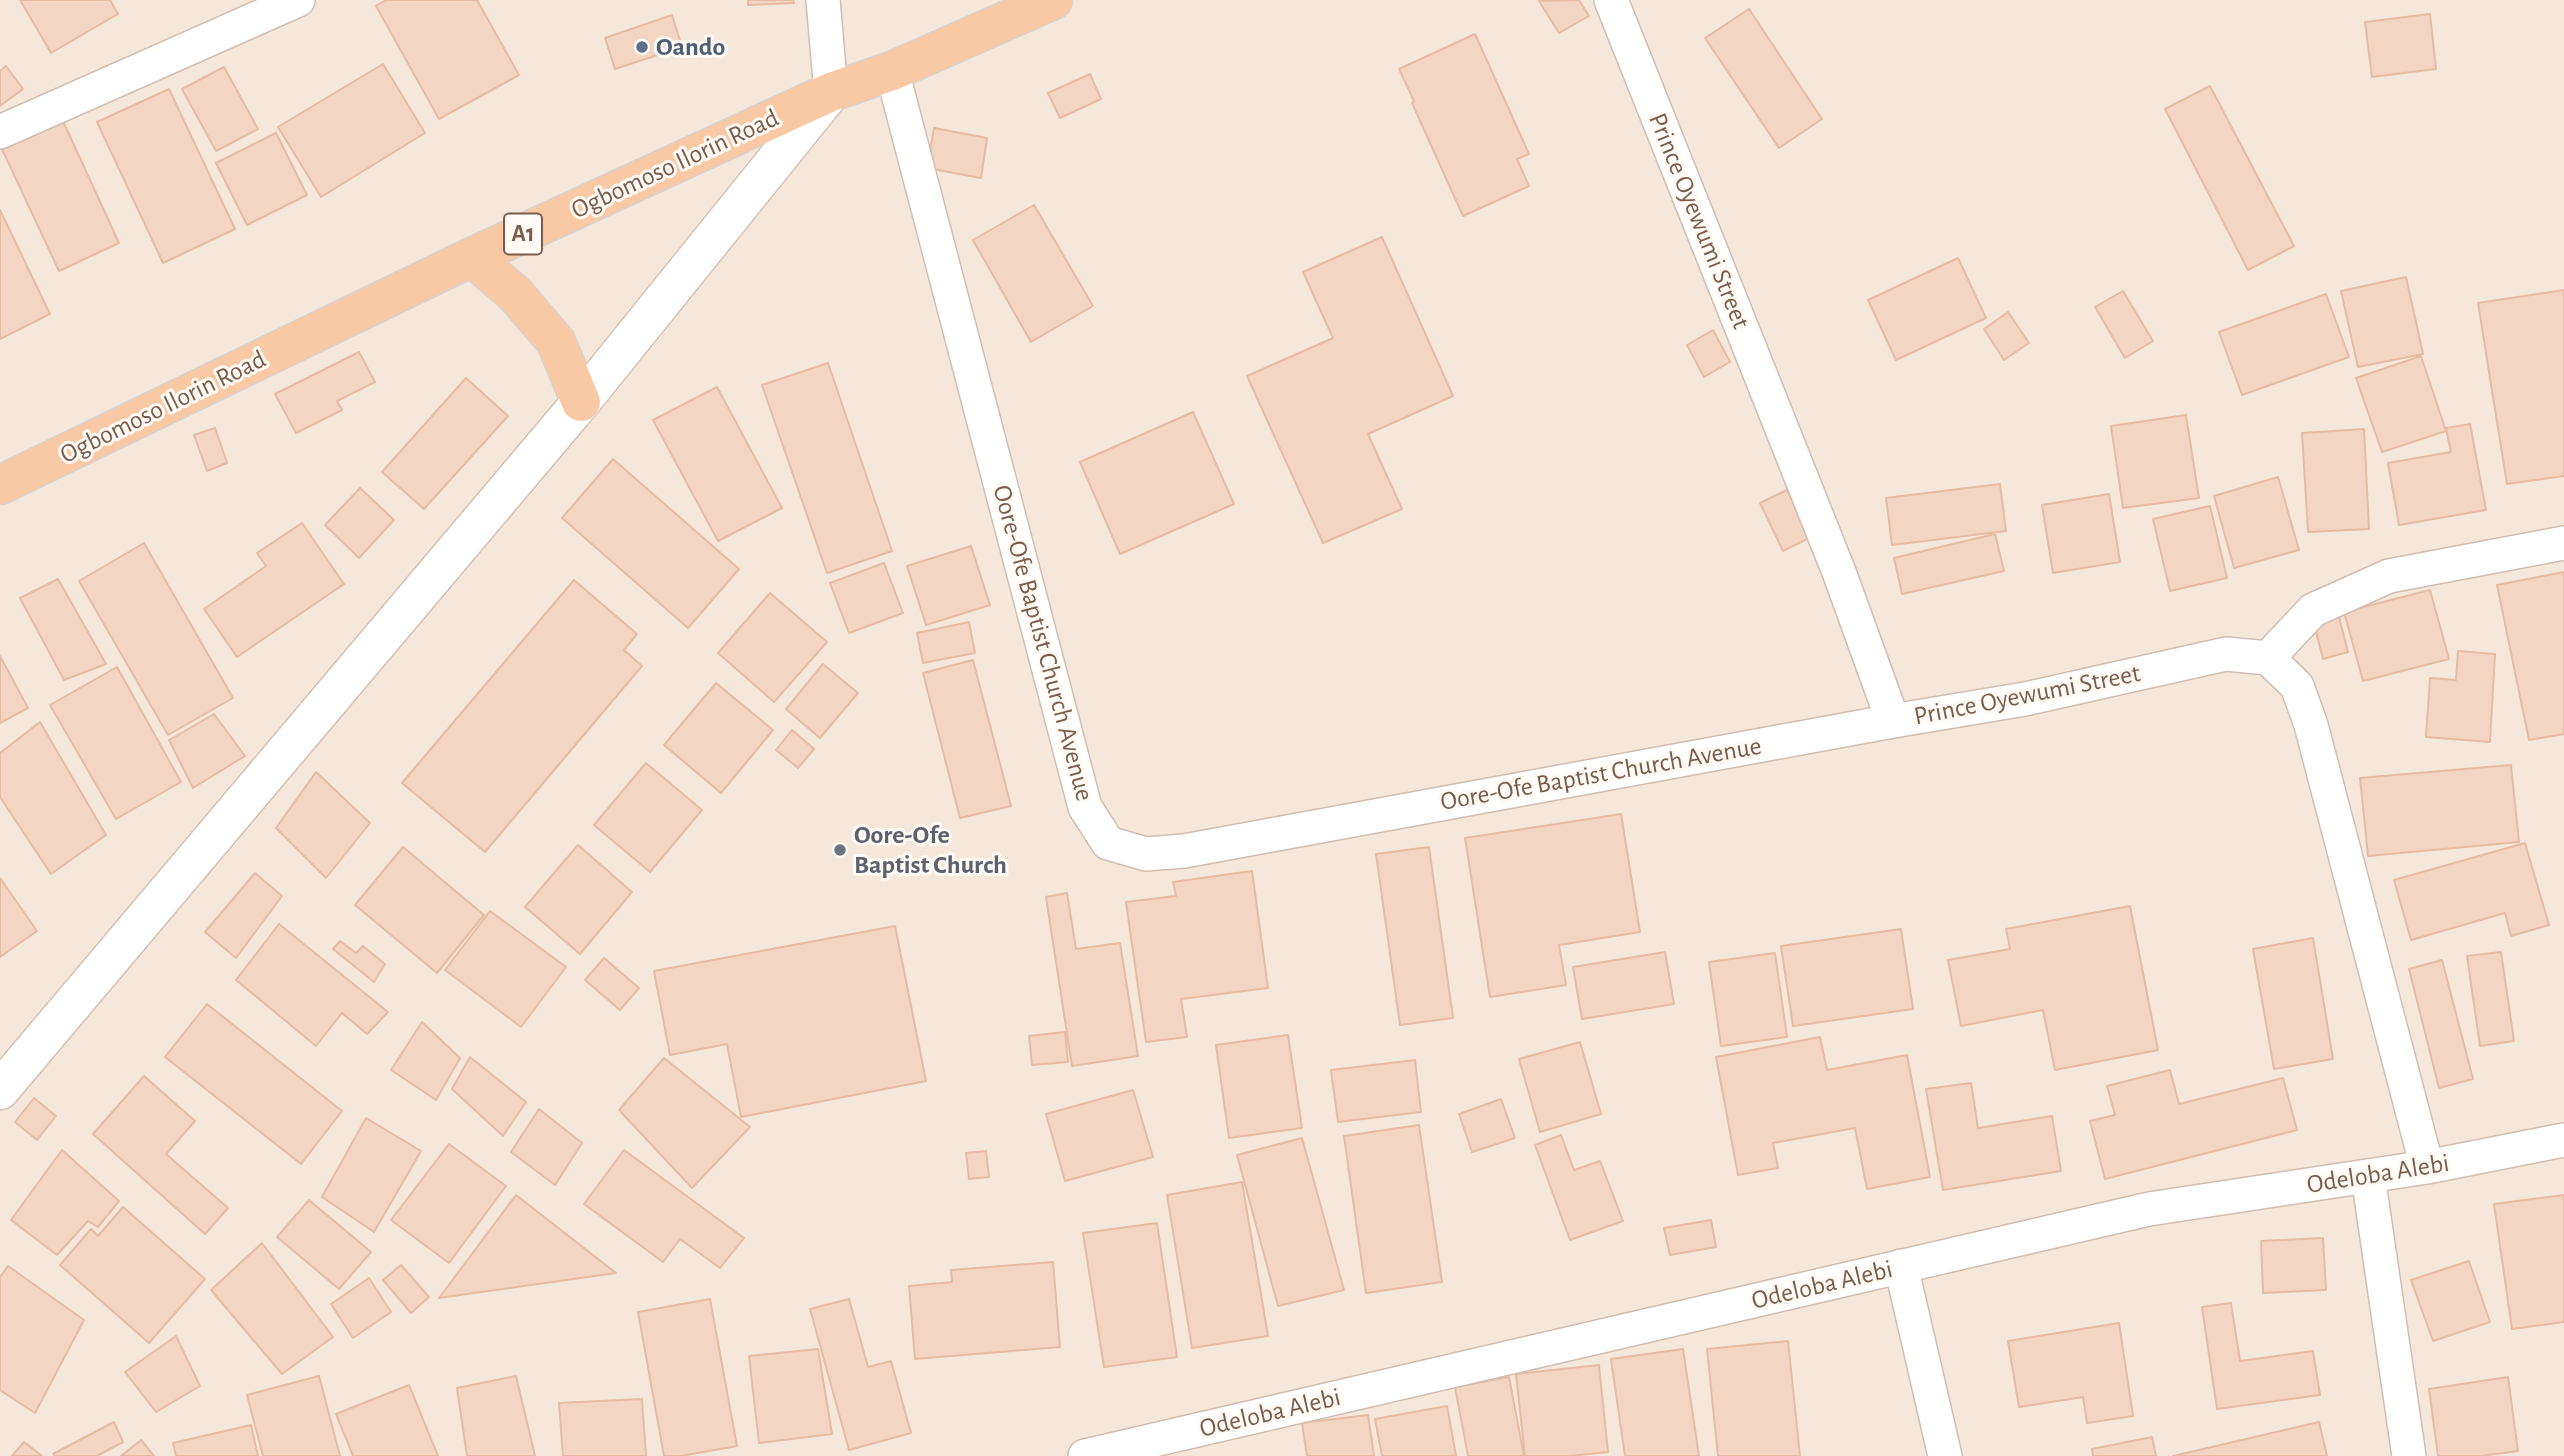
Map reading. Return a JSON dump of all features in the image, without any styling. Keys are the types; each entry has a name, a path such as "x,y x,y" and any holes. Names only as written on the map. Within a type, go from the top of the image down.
{"highway":[{"name":"Ogbomoso Ilorin Road","path":"0,485 472,257 831,92 892,71 1053,0"},
{"path":"472,257 516,295 556,342 581,402"}],"main road":[{"path":"0,1090 581,402 831,92"}],"street":[{"path":"0,132 298,0"},
{"path":"823,0 831,92"},
{"name":"Prince Oyewumi Street","path":"1611,0 1839,572 1894,721 2025,699 2226,654 2268,658"},
{"name":"Oore-Ofe Baptist Church Avenue","path":"892,71 1085,807 1108,843 1146,854 1184,851 1894,721"},
{"path":"2427,1167 2311,725 2297,687 2268,658 2313,610 2389,576 2564,542"},
{"name":"Odeloba Alebi","path":"1085,1456 2149,1209 2427,1167 2564,1140"},
{"path":"2368,1176 2409,1456"},
{"path":"1901,1266 1945,1456"}],"shaded area":[{"path":"0,0 2564,0 2564,1456 0,1456"}],"building":[{"path":"20,0 110,0 118,14 51,53"},
{"path":"386,0 477,0 519,75 439,119 376,6"},
{"path":"748,0 793,0 794,3 748,5"},
{"path":"1579,0 1589,16 1559,33 1539,1"},
{"path":"1749,9 1822,119 1779,148 1705,38"},
{"path":"2430,14 2436,69 2372,77 2365,22"},
{"path":"672,15 682,47 615,69 605,38"},
{"path":"1475,34 1529,154 1517,159 1529,186 1463,216 1399,69"},
{"path":"383,64 425,133 321,197 278,127"},
{"path":"6,66 23,89 0,106 0,71"},
{"path":"224,67 258,129 216,151 182,89"},
{"path":"1090,74 1101,99 1060,118 1048,93"},
{"path":"2210,86 2294,246 2248,270 2165,109"},
{"path":"169,89 235,229 163,263 97,122"},
{"path":"62,119 119,243 59,271 1,147"},
{"path":"934,128 987,138 981,178 927,168"},
{"path":"276,133 307,195 247,225 216,163"},
{"path":"1034,205 1093,306 1031,342 973,240"},
{"path":"0,210 50,314 0,339"},
{"path":"1382,237 1453,396 1368,434 1402,509 1323,543 1247,376 1333,338 1303,272"},
{"path":"1958,258 1986,318 1896,360 1868,300"},
{"path":"2406,277 2423,354 2358,367 2341,291"},
{"path":"2564,290 2564,476 2507,484 2478,303"},
{"path":"2123,291 2153,341 2125,358 2095,307"},
{"path":"2326,294 2349,357 2242,395 2219,332"},
{"path":"2008,312 2029,343 2004,360 1984,329"},
{"path":"1713,330 1730,362 1704,377 1687,345"},
{"path":"359,352 375,382 337,401 342,410 296,433 275,394"},
{"path":"2421,356 2446,431 2382,452 2356,378"},
{"path":"828,363 892,551 827,573 762,385"},
{"path":"466,378 508,416 424,509 382,472"},
{"path":"717,387 782,508 718,541 653,420"},
{"path":"1193,412 1234,504 1120,554 1080,462"},
{"path":"2186,415 2199,498 2123,508 2111,426"},
{"path":"2470,424 2486,510 2399,525 2388,463 2451,452 2446,428"},
{"path":"215,428 227,463 207,471 194,435"},
{"path":"2364,429 2369,529 2308,532 2302,433"},
{"path":"613,459 739,569 688,628 562,518"},
{"path":"2278,477 2299,550 2234,568 2214,496"},
{"path":"2000,484 2006,531 1892,545 1886,498"},
{"path":"360,488 394,520 359,558 325,525"},
{"path":"1787,490 1811,537 1783,551 1760,503"},
{"path":"2109,494 2120,562 2053,573 2042,505"},
{"path":"2210,506 2227,578 2170,591 2153,519"},
{"path":"302,523 344,584 237,657 204,609 266,566 257,553"},
{"path":"1995,534 2004,571 1902,594 1894,558"},
{"path":"144,543 233,698 168,735 79,581"},
{"path":"971,546 990,605 926,625 907,566"},
{"path":"884,563 903,613 849,633 830,583"},
{"path":"2564,572 2564,734 2529,740 2497,585"},
{"path":"58,579 106,664 64,680 20,598"},
{"path":"574,580 637,634 624,650 642,666 485,852 402,783"},
{"path":"2430,590 2449,659 2363,681 2344,612"},
{"path":"770,593 827,642 774,702 718,653"},
{"path":"2339,617 2348,652 2323,659 2314,624"},
{"path":"969,622 975,653 923,663 917,633"},
{"path":"2458,651 2495,654 2490,742 2426,737 2430,678 2456,680"},
{"path":"0,656 28,708 0,723"},
{"path":"973,660 1011,806 960,818 923,673"},
{"path":"823,664 858,693 820,738 786,709"},
{"path":"117,667 181,782 116,819 50,705"},
{"path":"716,683 773,730 721,793 664,745"},
{"path":"214,714 245,756 193,788 169,740"},
{"path":"40,722 106,835 51,874 0,797 0,753"},
{"path":"792,730 814,749 798,768 776,750"},
{"path":"646,763 702,810 650,872 594,825"},
{"path":"2511,765 2519,842 2368,856 2360,778"},
{"path":"316,772 370,823 326,878 276,828"},
{"path":"1621,814 1640,932 1559,945 1566,985 1490,997 1465,838"},
{"path":"2525,843 2549,925 2511,936 2505,913 2411,940 2394,880"},
{"path":"578,845 632,892 580,954 525,907"},
{"path":"403,847 484,915 437,973 355,905"},
{"path":"1429,847 1453,1018 1400,1025 1376,854"},
{"path":"1252,871 1268,988 1181,999 1187,1037 1146,1042 1126,902 1176,896 1173,882"},
{"path":"255,873 282,896 236,958 205,932"},
{"path":"0,878 37,931 0,957"},
{"path":"1067,893 1076,949 1120,943 1138,1056 1072,1066 1046,897"},
{"path":"2130,906 2158,1050 2055,1070 2043,1010 1961,1026 1948,960 2010,949 2006,929"},
{"path":"490,911 566,967 521,1027 445,970"},
{"path":"279,924 388,1012 367,1034 342,1013 316,1046 236,980"},
{"path":"895,926 926,1081 741,1117 727,1044 670,1055 654,971"},
{"path":"1901,929 1913,1009 1793,1026 1781,946"},
{"path":"2313,938 2333,1059 2274,1069 2253,949"},
{"path":"340,941 356,953 363,946 385,964 374,982 333,949"},
{"path":"1665,952 1674,1004 1582,1019 1573,967"},
{"path":"2501,952 2514,1041 2480,1046 2467,956"},
{"path":"1775,953 1787,1037 1721,1046 1709,962"},
{"path":"604,958 639,988 620,1010 585,980"},
{"path":"2442,960 2473,1079 2439,1088 2409,969"},
{"path":"207,1004 342,1111 301,1164 165,1057"},
{"path":"422,1022 460,1058 436,1100 391,1070"},
{"path":"1065,1032 1068,1062 1032,1065 1029,1036"},
{"path":"1288,1035 1302,1128 1229,1138 1216,1045"},
{"path":"1820,1037 1827,1070 1907,1055 1930,1177 1867,1189 1855,1128 1773,1143 1778,1168 1738,1175 1716,1057"},
{"path":"1580,1042 1601,1114 1540,1132 1519,1059"},
{"path":"470,1057 526,1102 503,1136 452,1089"},
{"path":"664,1058 750,1127 692,1188 619,1110"},
{"path":"1415,1060 1421,1112 1338,1122 1331,1070"},
{"path":"2170,1070 2179,1104 2283,1078 2297,1130 2105,1179 2090,1121 2115,1115 2107,1086"},
{"path":"144,1076 195,1121 166,1154 228,1208 205,1234 93,1134"},
{"path":"1971,1083 1978,1128 2052,1116 2061,1171 1943,1190 1926,1089"},
{"path":"1133,1090 1153,1157 1065,1181 1046,1114"},
{"path":"34,1098 56,1116 37,1140 15,1122"},
{"path":"1501,1099 1515,1138 1472,1152 1459,1114"},
{"path":"539,1109 582,1143 555,1185 511,1152"},
{"path":"366,1118 421,1151 374,1232 322,1197"},
{"path":"1419,1125 1442,1282 1366,1293 1344,1136"},
{"path":"1561,1135 1574,1170 1600,1161 1623,1221 1570,1240 1535,1145"},
{"path":"1302,1138 1344,1290 1278,1306 1237,1155"},
{"path":"449,1144 506,1186 449,1263 391,1220"},
{"path":"62,1150 119,1201 98,1227 88,1221 57,1255 11,1220"},
{"path":"624,1150 744,1238 720,1268 680,1239 663,1262 584,1204"},
{"path":"986,1151 989,1177 969,1179 966,1153"},
{"path":"1242,1182 1268,1336 1192,1348 1167,1195"},
{"path":"516,1195 616,1273 439,1298"},
{"path":"2564,1195 2564,1322 2512,1329 2494,1204"},
{"path":"309,1200 371,1252 339,1289 277,1237"},
{"path":"123,1207 205,1279 149,1343 60,1265 91,1229 98,1236"},
{"path":"1711,1220 1716,1247 1670,1255 1664,1228"},
{"path":"1157,1223 1177,1357 1104,1367 1083,1233"},
{"path":"2323,1238 2326,1290 2263,1293 2261,1241"},
{"path":"262,1243 333,1337 282,1374 211,1290"},
{"path":"2469,1261 2490,1322 2433,1341 2411,1280"},
{"path":"1053,1262 1060,1347 915,1359 909,1286 952,1282 951,1270"},
{"path":"401,1265 429,1297 411,1313 383,1280"},
{"path":"8,1266 84,1320 35,1413 0,1390 0,1277"},
{"path":"369,1278 391,1312 353,1338 331,1304"},
{"path":"710,1299 737,1446 681,1456 664,1456 638,1312"},
{"path":"849,1299 868,1367 891,1361 911,1433 849,1450 810,1309"},
{"path":"2231,1303 2240,1361 2313,1351 2320,1395 2217,1409 2202,1307"},
{"path":"2119,1323 2133,1416 2087,1423 2083,1397 2019,1407 2008,1341"},
{"path":"176,1336 200,1386 156,1412 125,1372"},
{"path":"1788,1341 1800,1456 1718,1456 1707,1349"},
{"path":"818,1349 832,1434 759,1443 749,1356"},
{"path":"1683,1349 1699,1456 1625,1456 1611,1359"},
{"path":"1599,1365 1608,1452 1570,1456 1525,1456 1516,1374"},
{"path":"319,1376 340,1456 263,1456 247,1395"},
{"path":"516,1376 535,1456 467,1456 457,1388"},
{"path":"1509,1377 1524,1456 1468,1456 1455,1387"},
{"path":"2508,1377 2518,1451 2481,1456 2438,1456 2429,1389"},
{"path":"409,1385 438,1456 353,1456 336,1414"},
{"path":"642,1399 646,1456 563,1456 559,1403"},
{"path":"1447,1406 1456,1456 1382,1456 1375,1419"},
{"path":"1368,1415 1374,1456 1307,1456 1302,1423"},
{"path":"114,1422 123,1442 97,1456 53,1454"},
{"path":"2319,1422 2327,1456 2173,1456"},
{"path":"251,1425 258,1456 176,1456 173,1443"},
{"path":"2152,1437 2156,1456 2093,1456 2092,1449"},
{"path":"141,1440 154,1456 121,1456"},
{"path":"24,1442 42,1456 12,1456"}],"place":[{"name":"Oando","path":"642,47"},
{"name":"Oore-Ofe Baptist Church","path":"840,850"}]}
